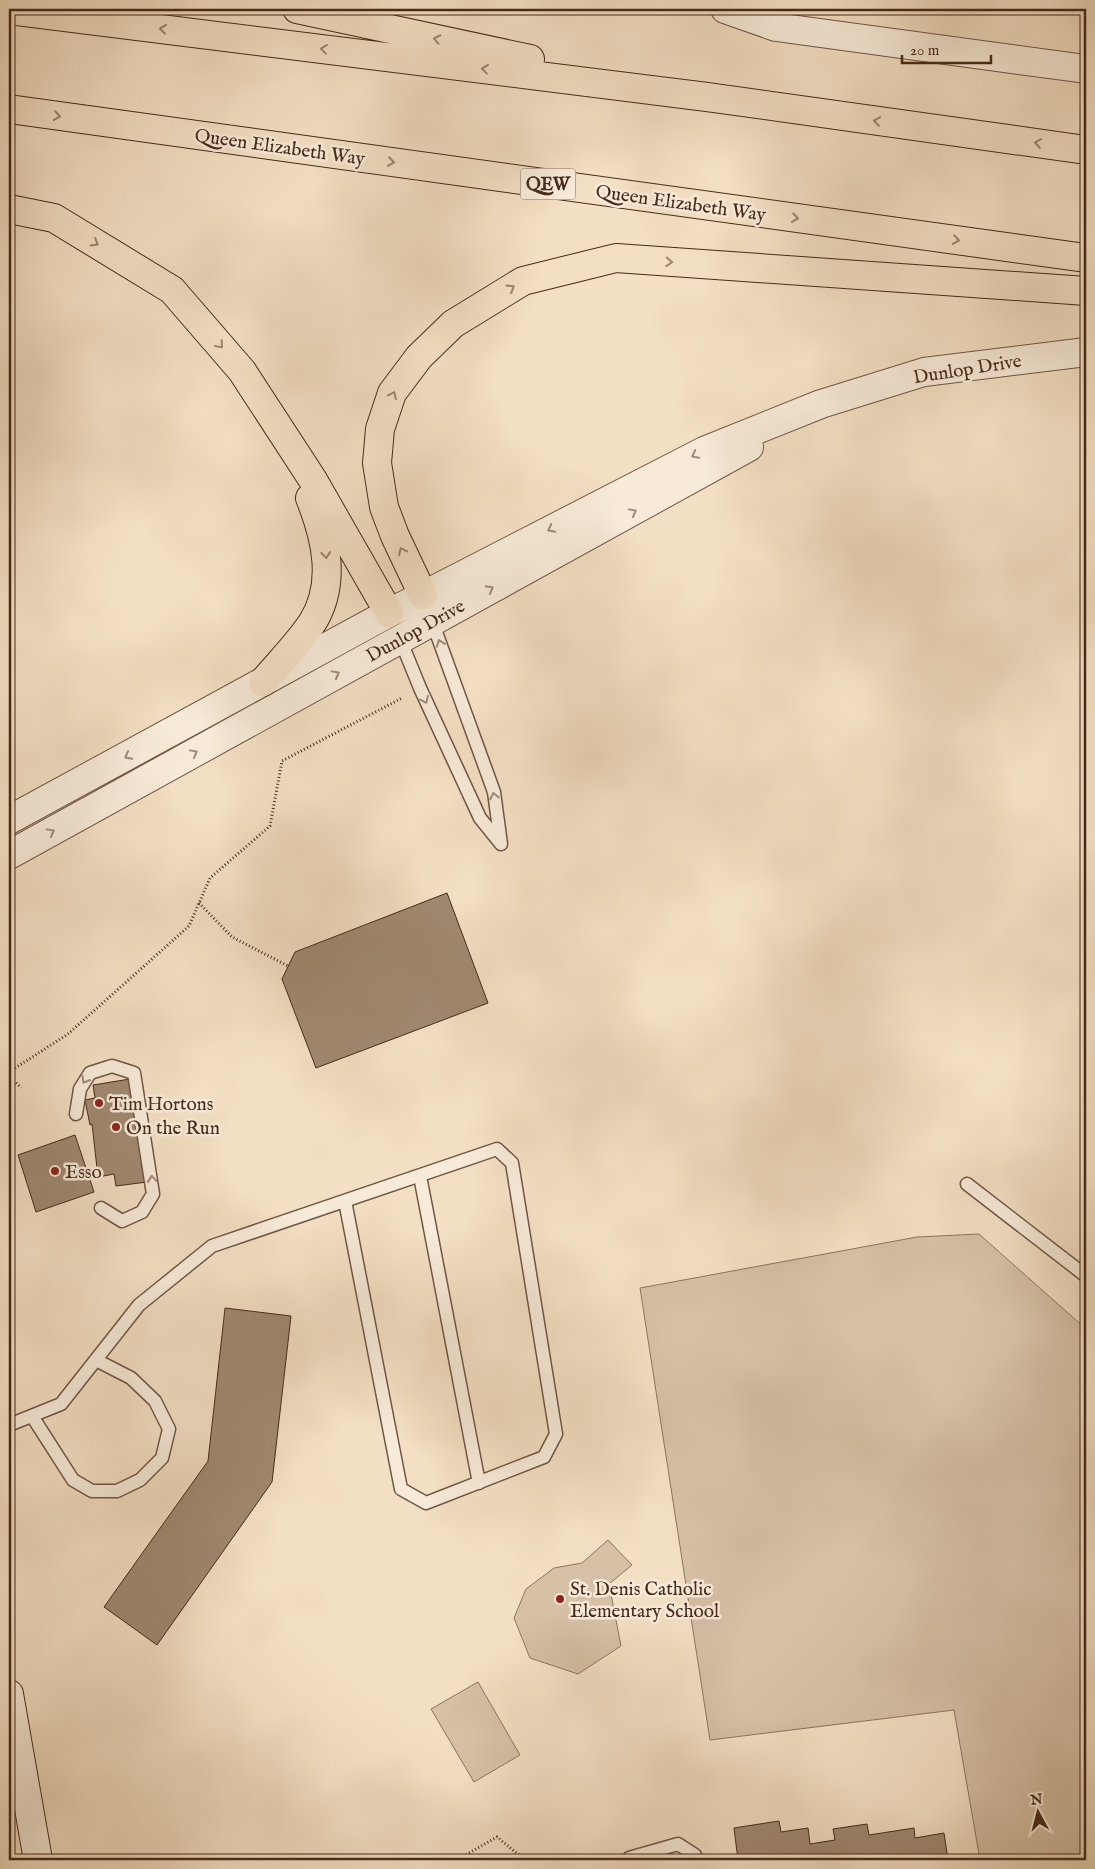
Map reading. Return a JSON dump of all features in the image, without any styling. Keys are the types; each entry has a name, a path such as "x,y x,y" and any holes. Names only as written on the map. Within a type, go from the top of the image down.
{"highway":[{"path":"297,9 707,97"},
{"path":"9,10 707,97 1086,150"},
{"name":"Queen Elizabeth Way","path":"9,109 1086,258"},
{"path":"9,209 54,218 172,290 242,371 338,521 389,613"},
{"path":"422,596 394,536 384,507 377,463 380,428 392,393 419,357 453,324 523,281 616,258 1086,291"},
{"path":"263,682 312,623 325,598 328,572 322,528 289,443"}],"street":[{"path":"725,9 776,27 1086,69"},
{"name":"Dunlop Drive","path":"9,820 389,613 704,451 821,404 924,372 1086,352"},
{"name":"Dunlop Drive","path":"9,855 713,468 821,404"},
{"path":"422,596 432,621"},
{"path":"389,613 400,639"},
{"path":"9,1694 38,1860"}],"lane":[{"path":"400,639 420,688 480,818 501,844 494,792 432,621"},
{"path":"76,1114 80,1089 90,1073 112,1066 134,1073 153,1194 142,1212 122,1221 101,1208"},
{"path":"9,1425 62,1404 139,1305 212,1246 497,1149 512,1163 556,1434 544,1457 426,1503 401,1489 345,1201"},
{"path":"420,1176 479,1483"},
{"path":"967,1184 1086,1276"},
{"path":"32,1416 73,1480 92,1490 117,1490 140,1480 162,1458 169,1429 155,1401 131,1378 96,1360"},
{"path":"628,1860 629,1858 678,1844 694,1855 695,1860"}],"path":[{"path":"21,1088 9,1073 68,1034 189,926 210,878 270,826 282,761 420,688"},
{"path":"199,903 232,938 288,966"},
{"path":"457,1860 497,1837 525,1860"}],"shaded area":[{"path":"979,1234 1086,1329 1086,1860 980,1860 954,1710 710,1740 640,1288 917,1237"},
{"path":"608,1540 632,1565 609,1584 621,1646 578,1674 530,1658 514,1618 526,1589 554,1568 582,1563"},
{"path":"478,1682 520,1755 474,1782 431,1709"}],"building":[{"path":"447,893 488,1003 316,1068 282,979 295,952"},
{"path":"130,1079 147,1182 116,1186 114,1174 98,1177 92,1124 90,1125 85,1100 95,1098 93,1085"},
{"path":"75,1135 94,1192 36,1212 18,1155"},
{"path":"225,1308 291,1316 272,1482 157,1645 104,1607 208,1461"},
{"path":"779,1821 781,1832 808,1828 810,1844 835,1840 833,1829 867,1824 869,1835 914,1828 915,1838 944,1833 948,1860 738,1860 734,1828"}],"place":[{"name":"Tim Hortons","path":"99,1103"},
{"name":"On the Run","path":"116,1127"},
{"name":"Esso","path":"55,1171"},
{"name":"St. Denis Catholic Elementary School","path":"560,1599"}]}
